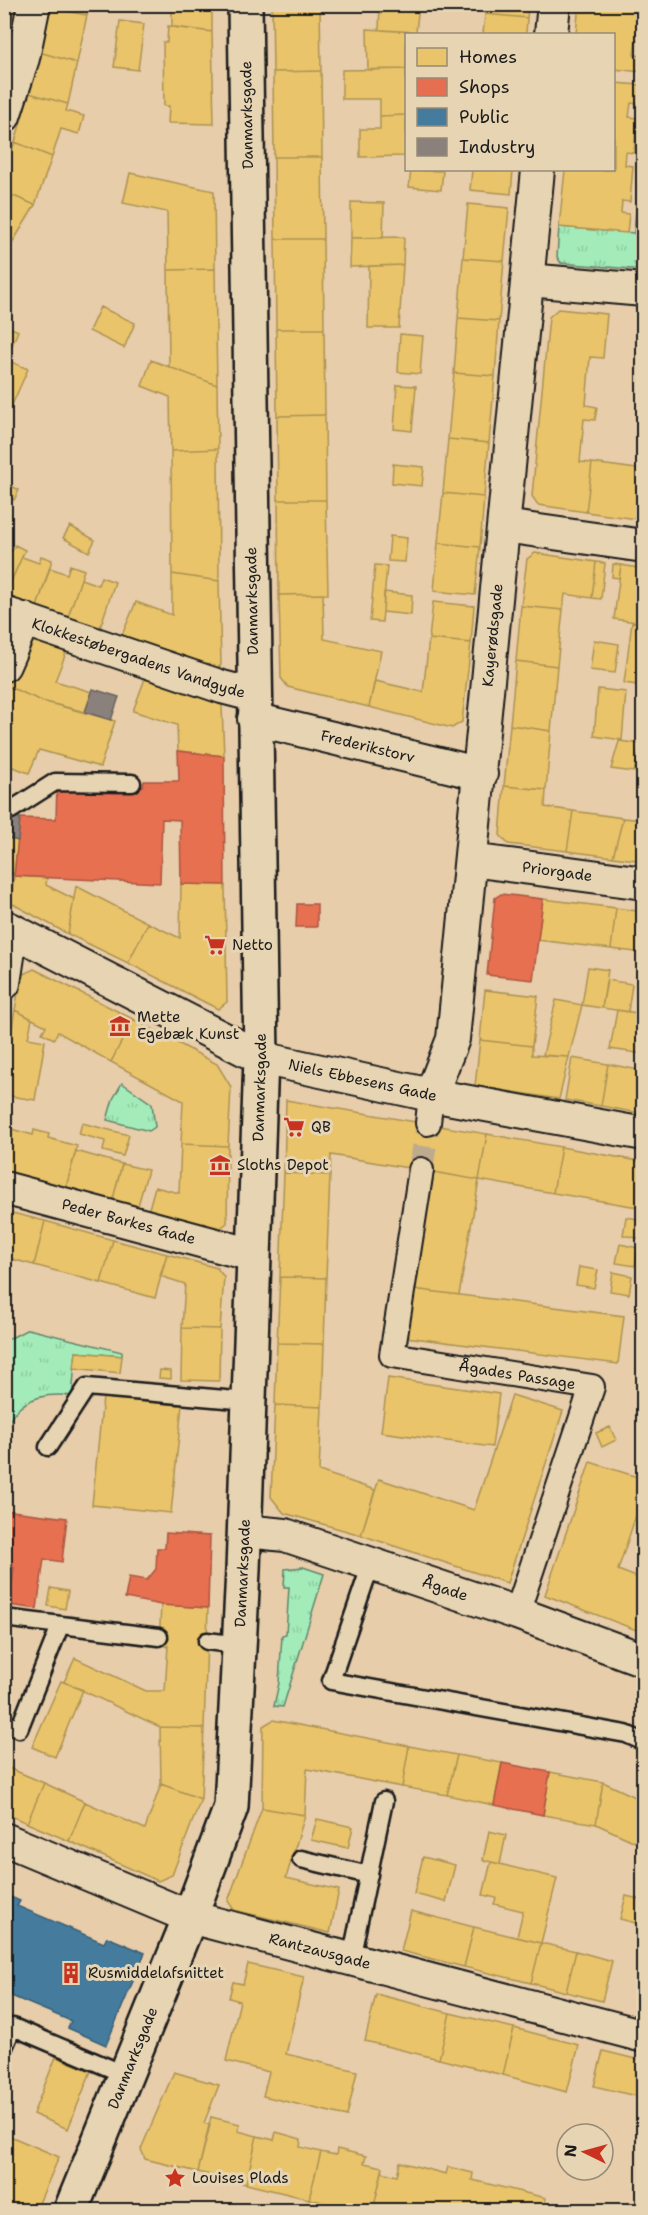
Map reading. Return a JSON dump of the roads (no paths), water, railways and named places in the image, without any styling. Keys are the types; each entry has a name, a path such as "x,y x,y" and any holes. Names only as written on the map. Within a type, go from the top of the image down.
{"street":[{"path":"4,116 22,58 34,4"},
{"name":"Danmarksgade","path":"71,2211 190,1917 231,1808 240,1645 261,1058 245,4"},
{"path":"551,33 554,4"},
{"name":"Kayerødsgade","path":"429,1109 453,1039 481,774 538,171"},
{"path":"528,280 644,290"},
{"path":"504,526 644,546"},
{"path":"4,665 14,616"},
{"name":"Klokkestøbergadens Vandgyde","path":"14,616 222,687 254,707"},
{"name":"Frederikstorv","path":"254,707 481,774"},
{"name":"Priorgade","path":"471,860 644,883"},
{"path":"4,983 8,928"},
{"name":"Niels Ebbesens Gade","path":"8,928 261,1058 429,1109 644,1134"},
{"name":"Ågades Passage","path":"421,1170 392,1355 592,1387 517,1612"},
{"name":"Peder Barkes Gade","path":"4,1188 253,1255"},
{"name":"Ågade","path":"244,1531 285,1534 517,1612 644,1660"},
{"name":"Rantzausgade","path":"4,1839 190,1917 644,2036"}],"lane":[{"path":"4,807 11,810 55,782 132,783"},
{"path":"48,1447 87,1387 248,1401"},
{"path":"371,1564 331,1681 626,1734 644,1742"},
{"path":"4,1618 159,1637"},
{"path":"4,1723 19,1729 60,1626"},
{"path":"207,1641 240,1645"},
{"path":"351,1959 384,1801"},
{"path":"301,1859 369,1875"},
{"path":"4,2047 13,2027 126,2075"}],"tunnel":[{"path":"421,1170 428,1123"}],"place":[{"name":"Netto","path":"215,945"},
{"name":"Mette Egebæk Kunst","path":"120,1026"},
{"name":"QB","path":"294,1127"},
{"name":"Sloths Depot","path":"220,1165"},
{"name":"Rusmiddelafsnittet","path":"71,1973"},
{"name":"Louises Plads","path":"175,2178"}]}
